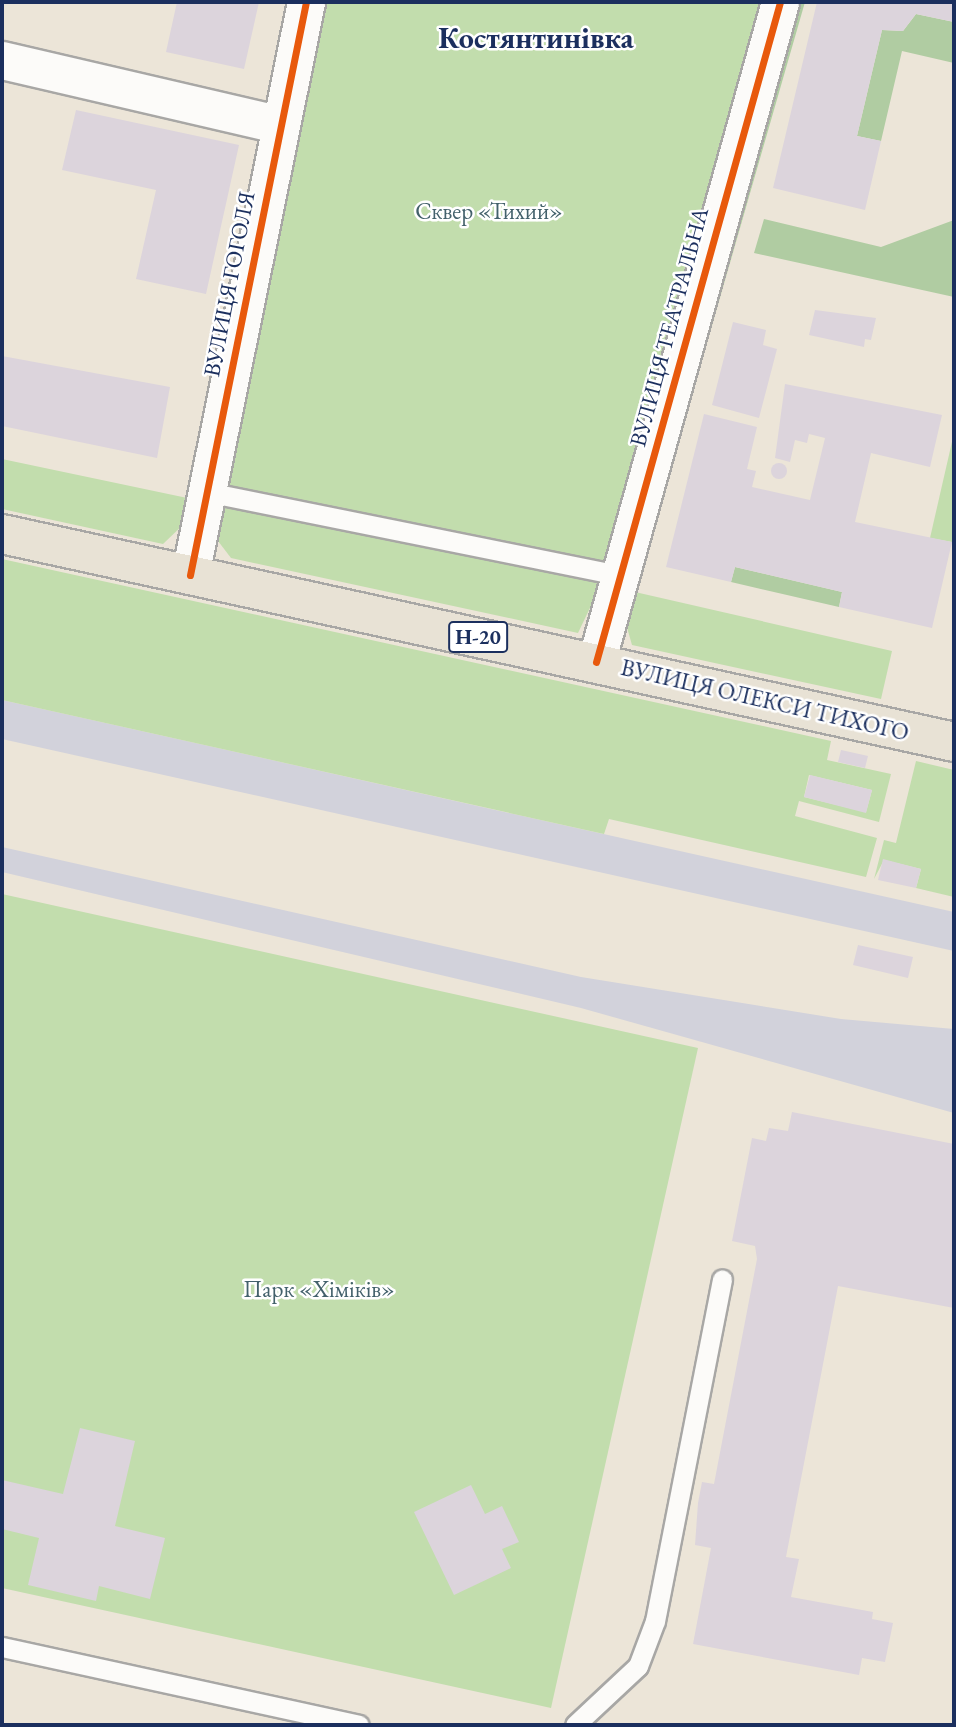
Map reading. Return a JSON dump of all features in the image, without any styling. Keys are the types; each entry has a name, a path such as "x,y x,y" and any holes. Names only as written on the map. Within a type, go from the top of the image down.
{"main road":[{"name":"ВУЛИЦЯ ОЛЕКСИ ТИХОГО","path":"2,534 596,662 954,743"}],"street":[{"name":"ВУЛИЦЯ ГОГОЛЯ","path":"190,575 306,2"},
{"name":"ВУЛИЦЯ ТЕАТРАЛЬНА","path":"596,662 780,2"},
{"path":"2,60 281,125"}],"lane":[{"path":"207,492 620,575"},
{"path":"575,1725 638,1666 655,1621 722,1280"},
{"path":"2,1647 359,1725"}],"shaded area":[{"path":"2,700 954,912 954,951 2,739"},
{"path":"2,847 581,977 841,1019 954,1029 954,1113 581,1008 2,872"}],"green space":[{"name":"Сквер «Тихий»","path":"322,2 761,2 599,589 578,633 231,558 218,541 212,526"},
{"path":"799,2 805,2 644,562"},
{"path":"916,14 954,22 954,63 902,51 881,141 857,136 882,30 903,31"},
{"path":"764,219 881,247 954,220 954,297 754,253"},
{"path":"954,433 954,532 952,542 930,538"},
{"path":"2,459 192,499 186,522 163,544 2,509"},
{"path":"2,559 831,741 827,760 891,774 879,822 799,801 795,816 877,838 866,877 609,819 604,834 2,700","holes":["809,775 872,790 866,812 804,797"]},
{"path":"735,567 842,592 839,607 731,582"},
{"path":"635,592 892,651 881,699 632,645 626,624"},
{"path":"916,761 954,770 954,897 916,888 921,869 884,860 874,879 884,840 896,843"},
{"name":"Парк «Хіміків»","path":"2,894 698,1048 551,1708 2,1588"}],"building":[{"path":"177,2 259,2 244,69 166,52"},
{"path":"817,2 954,2 954,22 916,14 903,31 882,30 857,136 881,141 865,210 773,188"},
{"path":"76,110 239,145 206,294 136,279 156,190 62,170"},
{"path":"815,310 876,318 871,340 865,339 864,347 809,335"},
{"path":"733,322 766,330 763,345 777,349 759,418 712,405"},
{"path":"2,356 170,387 157,458 2,426"},
{"path":"785,384 942,415 930,467 871,453 855,522 952,542 932,628 839,607 842,592 735,567 731,582 666,567 704,414 757,427 747,469 756,471 752,487 810,500 825,438 809,434 807,443 795,440 790,462 775,458"},
{"path":"779,463 787,471 779,479 771,471"},
{"path":"841,750 868,756 865,768 838,762"},
{"path":"810,775 872,790 866,813 804,797"},
{"path":"883,859 921,869 916,888 878,880"},
{"path":"858,945 913,957 908,978 853,965"},
{"path":"792,1112 954,1144 954,1308 838,1286 786,1557 799,1559 791,1597 873,1612 872,1619 893,1623 885,1662 862,1658 859,1675 693,1644 711,1548 695,1545 698,1503 702,1482 714,1484 757,1259 755,1246 732,1241 752,1138 766,1141 769,1128 788,1131"},
{"path":"80,1428 135,1441 115,1526 165,1538 150,1599 99,1586 96,1601 28,1585 39,1538 2,1529 2,1480 63,1494"},
{"path":"471,1485 485,1514 502,1506 519,1542 502,1549 511,1568 454,1595 414,1512"}],"cycle path":[{"path":"190,575 306,2"},
{"path":"596,662 780,2"}],"district":[{"name":"Костянтинівка","path":"536,38"}]}
